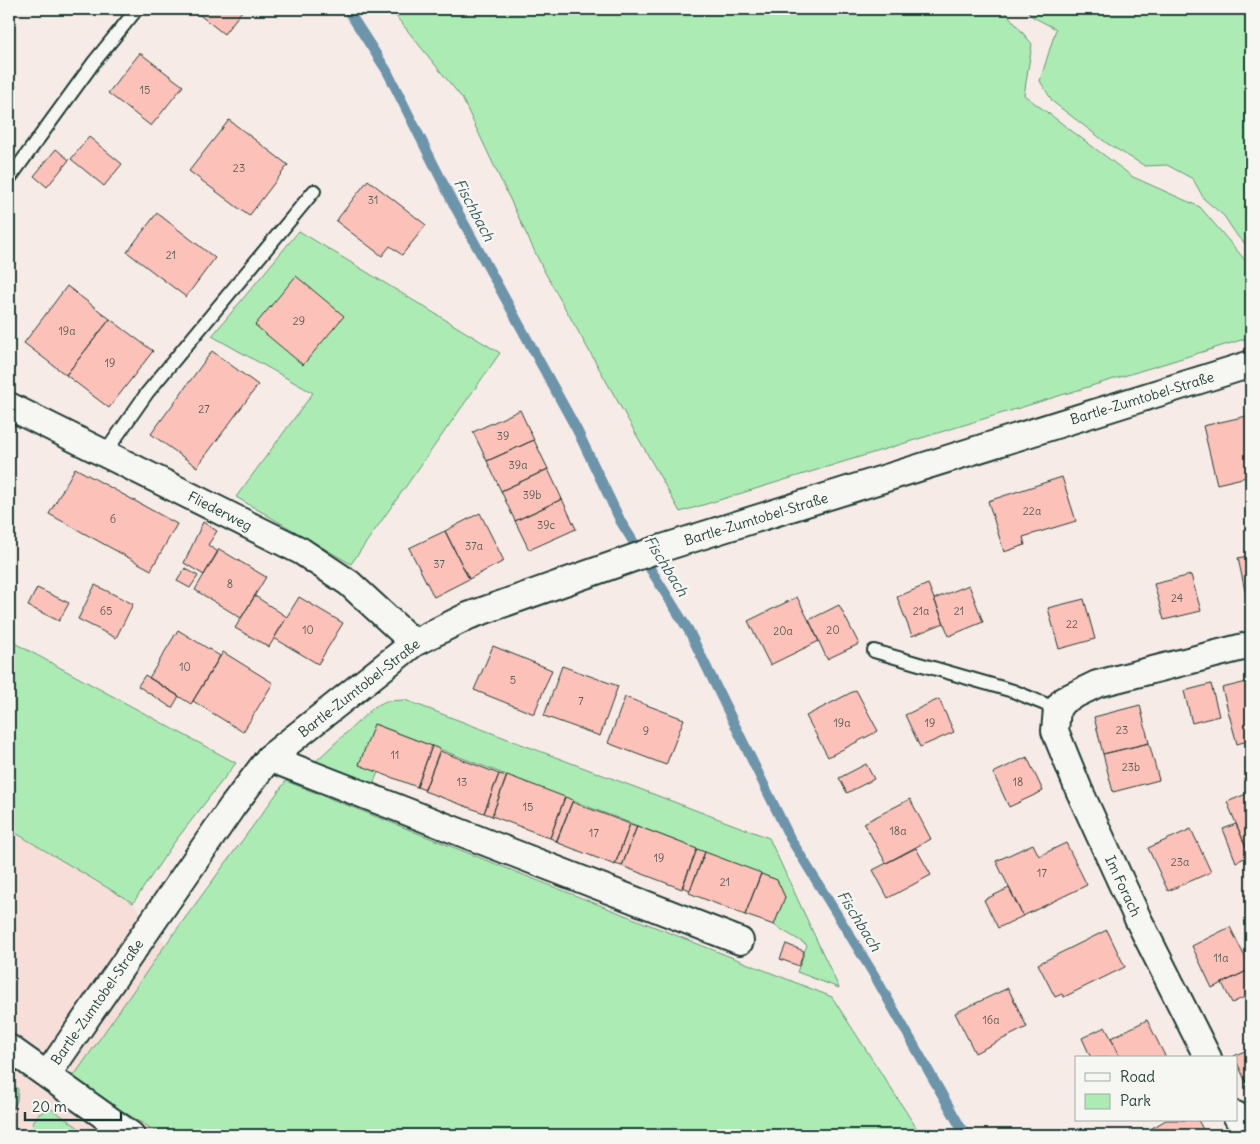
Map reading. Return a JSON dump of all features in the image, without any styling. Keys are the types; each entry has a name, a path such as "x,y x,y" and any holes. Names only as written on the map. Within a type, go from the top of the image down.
{"street":[{"name":"Bartle-Zumtobel-Straße","path":"47,1075 232,807 269,758 414,643 468,616 656,550 1251,364"},
{"name":"Fliederweg","path":"9,406 301,551 349,583 414,643"},
{"path":"1057,709 1064,700 1097,684 1251,645"},
{"name":"Im Forach","path":"1057,709 1055,731 1079,790 1138,919 1207,1056"},
{"path":"269,758 740,941"},
{"path":"9,1048 131,1135"},
{"path":"1238,1118 1244,1129 1251,1135"}],"lane":[{"path":"9,179 94,62 137,9"},
{"path":"105,453 147,393 314,191"},
{"path":"874,652 1013,691 1057,709"}],"shaded area":[{"path":"9,829 133,903 166,944 519,1135 9,1135"}],"green space":[{"path":"390,9 1003,9 1032,44 1024,95 1133,177 1200,207 1251,267 1251,337 680,512 543,269 462,98"},
{"path":"1025,9 1251,9 1251,249 1238,237 1224,216 1204,199 1193,179 1167,165 1145,166 1108,144 1053,102 1040,81 1056,29 1033,17"},
{"path":"299,231 500,353 351,564 236,497 313,393 212,336"},
{"path":"9,640 236,763 173,844 133,903 9,829"},
{"path":"405,700 769,838 839,988 797,972 807,945 774,925 785,897 777,880 375,724 359,764 378,772 371,790 315,765 316,761 374,707 386,701"},
{"path":"286,781 832,997 921,1135 162,1135 71,1080 166,944"},
{"path":"9,1082 18,1089 17,1101 12,1110 9,1111"},
{"path":"50,1108 89,1135 39,1135 34,1132 33,1122 39,1114"}],"building":[{"path":"192,9 240,9 242,11 224,34"},
{"path":"140,53 183,86 151,126 108,93"},
{"path":"229,120 288,165 249,216 189,171"},
{"path":"89,137 122,164 104,186 71,159"},
{"path":"56,149 69,160 47,187 34,176"},
{"path":"368,180 426,225 402,255 390,246 382,256 336,221"},
{"path":"157,213 215,258 186,297 127,252"},
{"path":"296,276 344,316 303,365 255,325"},
{"path":"67,286 110,319 66,375 24,343"},
{"path":"110,319 153,351 109,408 66,375"},
{"path":"212,351 258,385 197,467 151,434"},
{"path":"520,410 534,440 487,461 473,432"},
{"path":"1251,415 1251,476 1217,484 1203,426"},
{"path":"534,440 548,469 501,491 487,461"},
{"path":"75,468 177,524 151,570 49,514"},
{"path":"548,469 562,499 515,521 501,491"},
{"path":"1062,477 1076,521 1023,537 1025,545 1004,552 988,501"},
{"path":"562,499 576,529 529,550 515,521"},
{"path":"480,513 504,561 469,579 445,531"},
{"path":"203,522 217,531 208,545 218,552 204,575 184,563"},
{"path":"445,531 469,579 434,597 409,548"},
{"path":"219,549 266,577 241,618 195,590"},
{"path":"1251,555 1251,599 1247,600 1238,558"},
{"path":"185,568 198,576 190,588 177,581"},
{"path":"1191,575 1201,611 1164,620 1154,584"},
{"path":"928,584 944,623 912,636 897,597"},
{"path":"95,585 133,604 116,638 78,619"},
{"path":"969,585 983,622 949,636 934,599"},
{"path":"37,588 69,603 59,621 28,606"},
{"path":"255,596 287,617 269,647 235,628"},
{"path":"299,597 343,623 318,664 274,638"},
{"path":"797,597 819,641 770,665 748,621"},
{"path":"1084,599 1095,639 1059,649 1048,608"},
{"path":"839,605 859,644 827,659 809,620"},
{"path":"178,630 220,656 191,704 149,678"},
{"path":"493,646 552,670 534,714 474,690"},
{"path":"223,652 273,683 243,732 193,701"},
{"path":"562,666 618,686 600,736 544,716"},
{"path":"145,675 179,696 172,708 138,686"},
{"path":"1251,681 1251,740 1237,744 1222,688"},
{"path":"1211,684 1219,716 1192,723 1184,691"},
{"path":"856,690 878,731 828,757 806,716"},
{"path":"625,697 684,719 666,765 608,743"},
{"path":"939,699 954,732 920,747 905,715"},
{"path":"1140,705 1149,743 1103,754 1094,717"},
{"path":"374,724 432,746 417,787 359,765"},
{"path":"1149,743 1159,780 1113,792 1103,754"},
{"path":"432,746 440,749 425,790 417,787"},
{"path":"440,751 499,774 484,813 424,791"},
{"path":"1027,757 1043,791 1009,807 993,773"},
{"path":"866,764 874,779 847,793 839,778"},
{"path":"499,774 507,776 492,816 484,813"},
{"path":"507,775 565,797 550,838 492,816"},
{"path":"1251,792 1251,844 1246,847 1227,802"},
{"path":"565,797 573,800 557,841 550,838"},
{"path":"910,799 931,839 886,863 864,823"},
{"path":"572,802 630,824 615,865 556,842"},
{"path":"630,824 637,826 622,866 615,864"},
{"path":"1236,824 1246,847 1251,844 1251,855 1236,862 1223,829"},
{"path":"637,826 697,849 682,889 622,866"},
{"path":"1191,829 1211,872 1168,891 1148,848"},
{"path":"1066,843 1087,885 1023,916 996,861 1033,844 1039,856"},
{"path":"916,848 931,875 888,898 873,870"},
{"path":"697,849 705,852 690,890 682,887"},
{"path":"705,852 761,873 745,915 689,893"},
{"path":"761,874 777,880 785,897 774,925 745,915"},
{"path":"1009,888 1023,916 998,928 984,900"},
{"path":"1230,927 1251,969 1212,988 1192,946"},
{"path":"1107,930 1125,967 1064,997 1062,994 1055,997 1038,964"},
{"path":"786,944 804,951 799,966 780,959"},
{"path":"1251,969 1251,994 1232,1003 1222,983"},
{"path":"1008,988 1027,1027 975,1053 955,1013"},
{"path":"1147,1020 1165,1056 1119,1056 1111,1038"},
{"path":"1105,1027 1119,1056 1090,1056 1082,1038"},
{"path":"1251,1048 1251,1093 1238,1065 1238,1056 1234,1056"},
{"path":"1163,1122 1199,1122 1206,1135 1140,1135"}],"waterway":[{"name":"Fischbach","path":"347,9 387,71 454,205 577,430 621,522 689,631 790,838 873,973 965,1135"}]}
